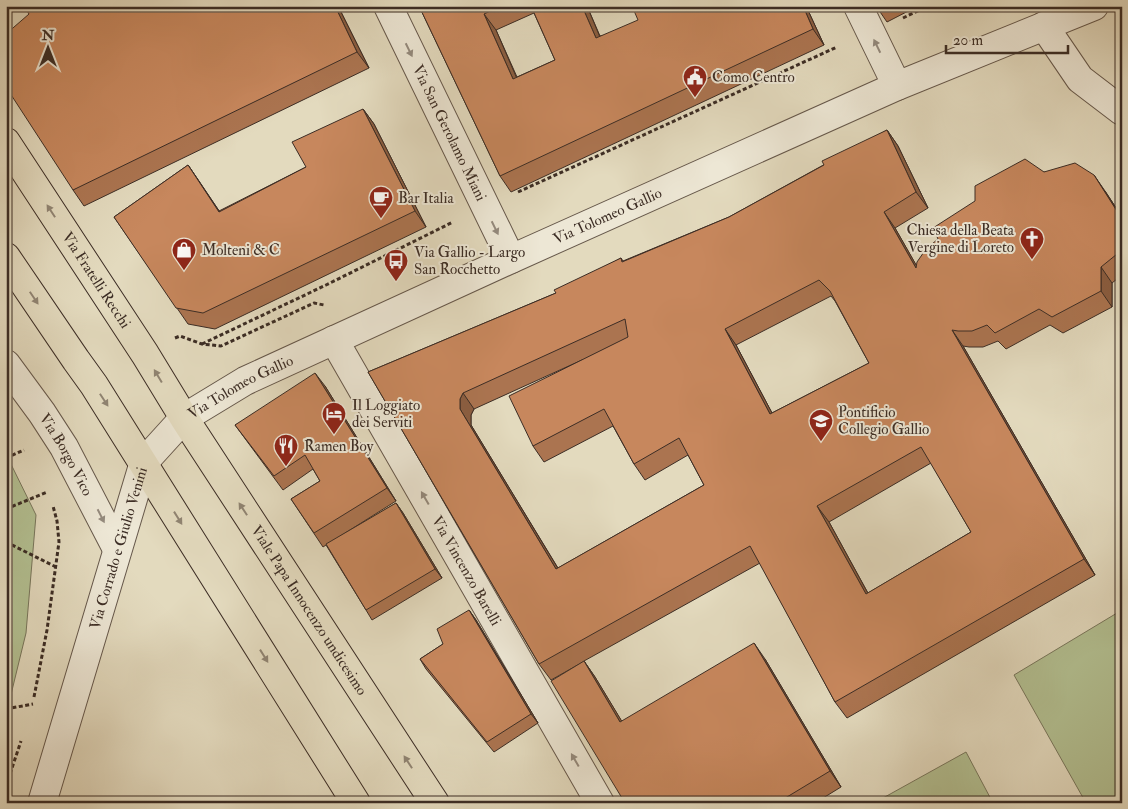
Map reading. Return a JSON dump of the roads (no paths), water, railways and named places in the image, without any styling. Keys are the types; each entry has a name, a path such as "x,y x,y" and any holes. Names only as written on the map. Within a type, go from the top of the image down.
{"main road":[{"name":"Via Fratelli Recchi","path":"6,142 145,354 184,418"},
{"path":"6,257 94,385 144,462 356,803"},
{"name":"Viale Papa Innocenzo undicesimo","path":"184,418 435,803"}],"street":[{"name":"Via San Gerolamo Miani","path":"388,6 511,259"},
{"path":"858,6 897,86"},
{"name":"Via Tolomeo Gallio","path":"144,462 184,418 245,381 511,259 897,86 1094,6"},
{"path":"1044,26 1080,79 1122,111"},
{"name":"Via Vincenzo Barelli","path":"334,340 600,803"},
{"name":"Via Borgo Vico","path":"6,364 64,447 118,549"},
{"name":"Via Corrado e Giulio Venini","path":"42,803 144,462"},
{"name":"Via Corrado e Giulio Venini","path":"55,803 150,496 144,462"}],"place":[{"name":"Como Centro","path":"695,98"},
{"name":"Bar Italia","path":"381,219"},
{"name":"Chiesa della Beata Vergine di Loreto","path":"1032,260"},
{"name":"Molteni & C","path":"184,271"},
{"name":"Via Gallio - Largo San Rocchetto","path":"396,282"},
{"name":"Il Loggiato dei Serviti","path":"334,435"},
{"name":"Pontificio Collegio Gallio","path":"821,442"},
{"name":"Ramen Boy","path":"286,467"}]}
